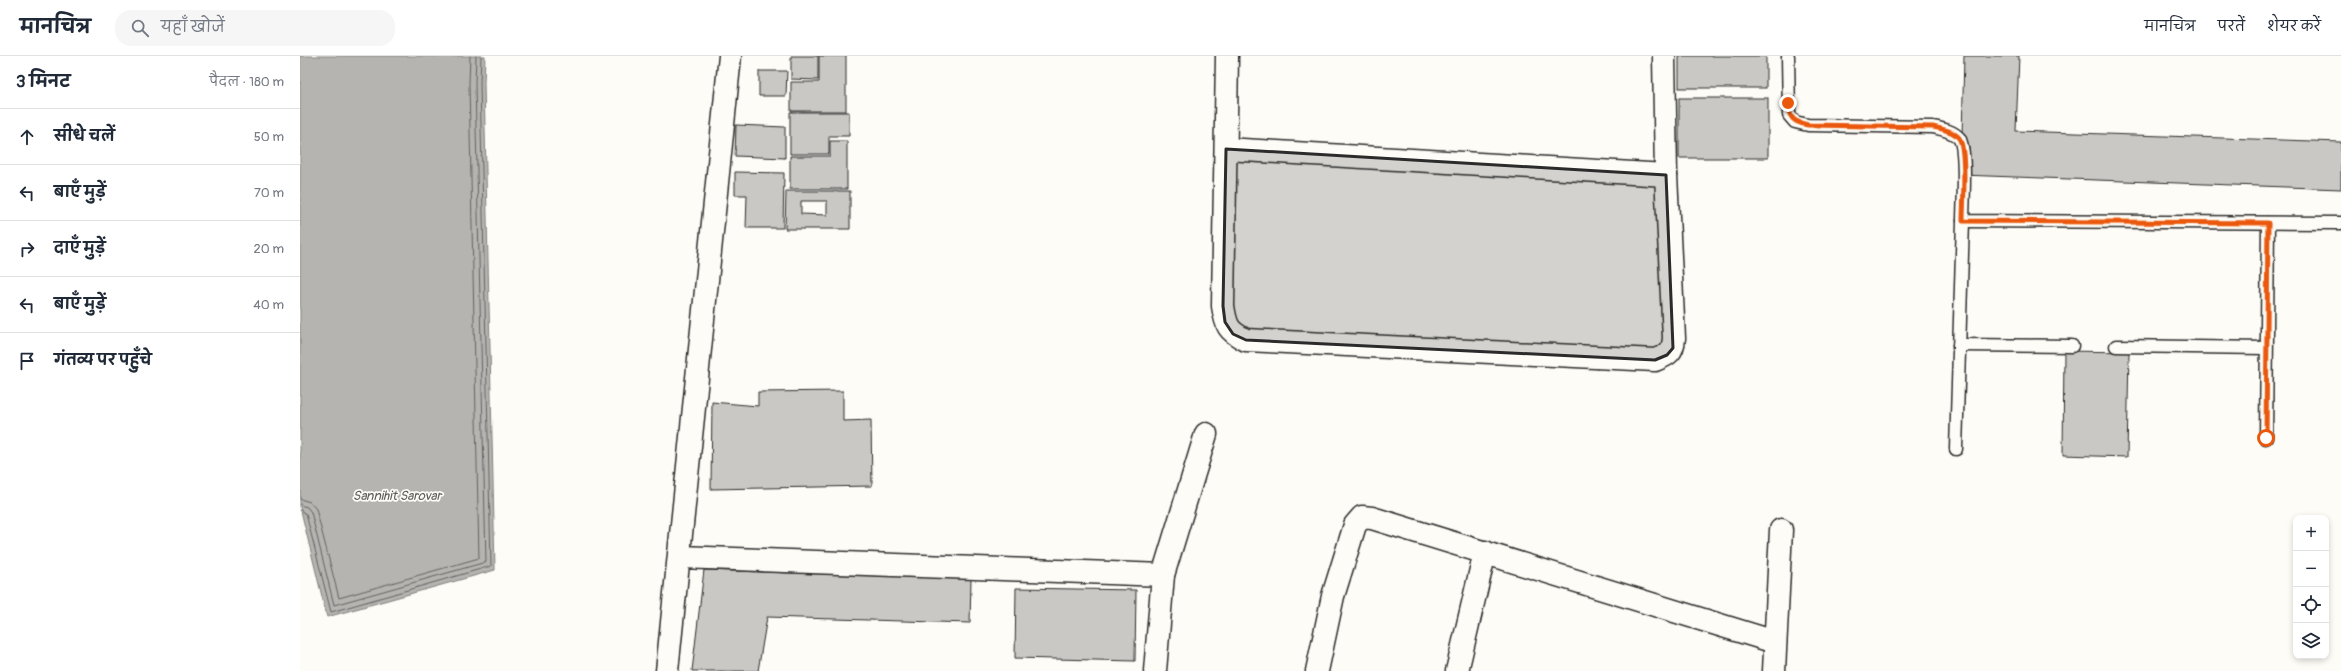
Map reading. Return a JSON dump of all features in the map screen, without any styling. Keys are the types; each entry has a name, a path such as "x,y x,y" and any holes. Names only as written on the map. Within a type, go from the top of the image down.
{"street":[{"path":"667,671 680,557 730,56"},
{"path":"1227,56 1223,306 1225,322 1233,334 1246,340 1655,360 1667,355 1673,348 1674,338 1666,175 1664,56"},
{"path":"1226,149 1666,175"},
{"path":"1155,671 1163,575 1206,434"},
{"path":"1317,671 1333,596 1355,525 1362,517 1372,518 1485,552 1775,642"},
{"path":"1774,671 1781,530"},
{"path":"1457,671 1485,552"},
{"path":"680,557 1163,575"}],"lane":[{"path":"1788,56 1788,115 1795,122 1808,125 1933,127 1948,131 1959,138 1963,150 1963,221 1956,449"},
{"path":"1963,221 2341,223"},
{"path":"2266,438 2268,223"},
{"path":"1959,345 2072,346"},
{"path":"2116,346 2266,348"}],"highlighted area":[{"path":"1226,149 1666,175 1673,348 1667,355 1655,360 1246,340 1233,334 1225,322 1223,306"}],"water":[{"name":"Sannihit Sarovar","path":"300,56 485,56 484,83 495,570 327,617 300,507"}],"building":[{"path":"791,56 818,56 818,80 791,79"},
{"path":"819,56 846,56 846,111 791,111 791,82 819,82"},
{"path":"1679,56 1766,56 1766,88 1679,88"},
{"path":"1964,56 2019,56 2016,131 2341,142 2341,189 1961,175"},
{"path":"759,71 787,71 786,96 759,96"},
{"path":"1679,98 1768,98 1768,158 1679,158"},
{"path":"790,112 849,112 849,136 829,136 829,154 790,154"},
{"path":"736,125 785,127 785,158 735,156"},
{"path":"830,141 847,141 847,189 790,189 790,156 830,156"},
{"path":"735,172 784,173 783,228 746,228 747,195 735,195"},
{"path":"786,191 850,191 850,229 785,229","holes":["801,201 827,201 827,215 801,214"]},
{"path":"2064,351 2129,352 2127,457 2063,455"},
{"path":"843,391 843,421 871,420 872,486 711,489 712,402 758,406 758,392"},
{"path":"704,570 971,579 970,623 767,617 758,671 692,671"},
{"path":"1016,588 1136,590 1135,661 1015,658"}],"route":[{"path":"1788,103 1788,115 1795,122 1808,125 1933,127 1948,131 1959,138 1963,150 1963,221 2268,223 2266,438"}]}
